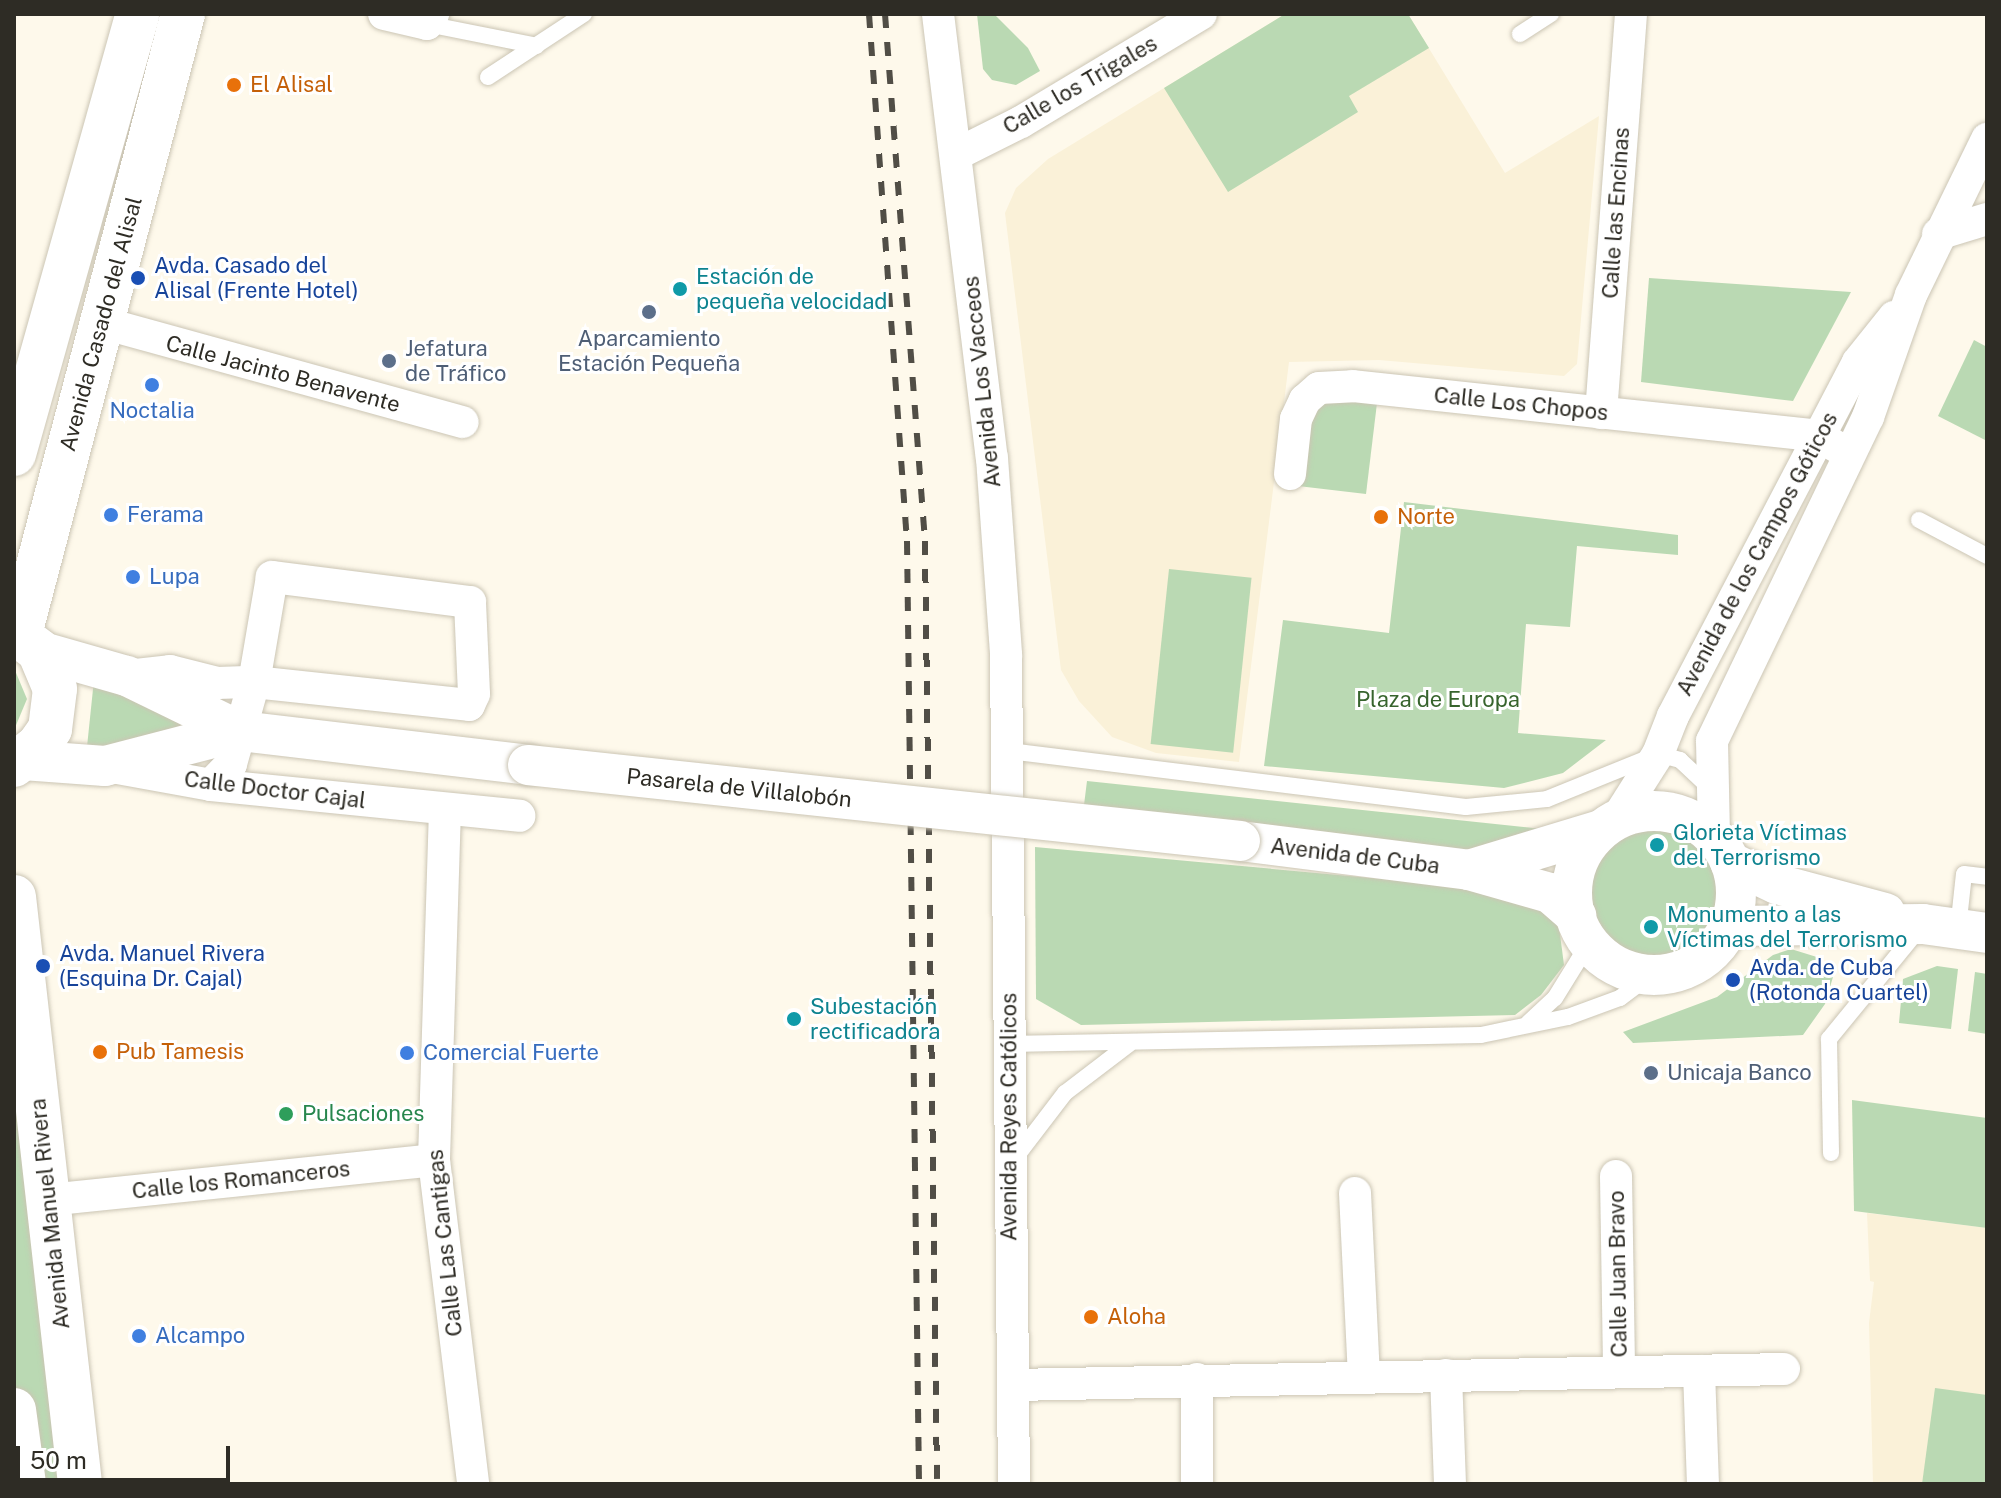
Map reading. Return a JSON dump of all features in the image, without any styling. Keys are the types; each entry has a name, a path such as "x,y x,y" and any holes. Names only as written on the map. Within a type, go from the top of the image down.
{"main road":[{"path":"14,454 138,14"},
{"name":"Avenida Casado del Alisal","path":"25,639 183,14"},
{"path":"18,763 50,729 55,710 53,679 25,639"},
{"name":"Avenida Manuel Rivera","path":"14,897 80,1484"},
{"path":"14,1410 20,1478"}],"street":[{"path":"384,14 430,19"},
{"name":"Avenida Los Vacceos","path":"938,14 992,458 1009,751"},
{"name":"Calle los Trigales","path":"957,154 1021,122 1201,14"},
{"name":"Calle las Encinas","path":"1601,413 1631,14"},
{"name":"Avenida de los Campos Góticos","path":"1722,849 1709,787 1712,741 1727,703 1868,417 1911,295 1938,234 1987,139"},
{"path":"1938,234 1987,219"},
{"name":"Avenida de los Campos Góticos","path":"1608,825 1658,754 1673,716 1858,362 1911,295"},
{"name":"Calle Jacinto Benavente","path":"103,323 463,422"},
{"name":"Calle Los Chopos","path":"1290,474 1296,419 1305,400 1319,388 1353,386 1818,436"},
{"path":"1818,436 1849,454"},
{"path":"127,676 170,671 217,683 254,682 469,705 474,694 470,602 272,577 254,682 231,764 211,785"},
{"path":"25,639 127,676 240,731"},
{"name":"Calle Doctor Cajal","path":"105,766 240,731"},
{"name":"Pasarela de Villalobón","path":"240,731 1240,841"},
{"name":"Avenida Reyes Católicos","path":"1009,751 1008,1168 1014,1484"},
{"name":"Calle Doctor Cajal","path":"18,763 105,766 211,785 519,816"},
{"name":"Calle Las Cantigas","path":"445,809 434,1160 473,1484"},
{"path":"1722,849 1736,885 1730,926 1704,959 1671,974 1651,975 1621,968 1582,930 1574,874 1585,848 1608,825 1653,811 1676,813 1722,849 1777,884 1956,929"},
{"name":"Avenida de Cuba","path":"1469,870 1608,825"},
{"name":"Avenida de Cuba","path":"1240,841 1469,870 1550,893 1582,930"},
{"path":"1730,926 1956,929"},
{"name":"Calle los Romanceros","path":"48,1200 434,1160"},
{"name":"Calle Juan Bravo","path":"1616,1176 1619,1372"},
{"path":"1355,1193 1364,1376"},
{"name":"Calle Juan Bravo","path":"1014,1385 1784,1369"},
{"path":"1699,1371 1703,1484"},
{"path":"1446,1375 1450,1484"},
{"path":"1197,1379 1197,1484"}],"lane":[{"path":"488,77 584,14"},
{"path":"1520,34 1551,14"},
{"path":"430,19 537,46"},
{"path":"1919,520 1987,556"},
{"path":"1610,770 1673,716"},
{"path":"1009,751 1466,807 1547,799 1610,770 1658,754 1690,767 1709,787"},
{"path":"1831,1153 1829,1039 1956,929 1964,874 1987,877"},
{"path":"1506,1032 1536,1019 1582,930"},
{"path":"1008,1044 1129,1044 1506,1032 1620,998 1651,975"},
{"path":"1008,1168 1065,1093 1129,1044"}],"shaded area":[{"path":"1285,14 1408,14 1505,173 1599,116 1577,364 1564,376 1379,360 1289,362 1239,762 1156,753 1112,737 1079,701 1061,670 1005,213 1016,188 1048,159"},
{"path":"1867,1213 1987,1228 1987,1484 1873,1484 1869,1323 1874,1282 1870,1281"}],"green space":[{"path":"977,14 994,14 1028,48 1040,71 1016,85 992,80 983,69"},
{"path":"1285,14 1408,14 1429,48 1349,96 1358,112 1228,192 1164,88"},
{"path":"1649,278 1851,292 1793,401 1641,382"},
{"path":"1974,340 1987,347 1987,441 1938,416"},
{"path":"1335,399 1377,403 1366,494 1298,486 1310,422 1323,403"},
{"name":"Plaza de Europa","path":"1404,502 1678,535 1678,555 1577,546 1570,627 1526,624 1518,733 1606,740 1563,773 1504,788 1264,766 1283,620 1389,633"},
{"path":"1169,569 1252,578 1233,753 1151,744"},
{"path":"14,668 27,699 14,730"},
{"path":"95,670 240,731 85,766"},
{"path":"1087,781 1542,829 1463,861 1083,813"},
{"path":"1656,826 1681,831 1702,845 1716,866 1721,891 1716,916 1702,937 1681,951 1656,956 1631,951 1610,937 1596,916 1591,891 1596,866 1610,845 1631,831"},
{"path":"1035,847 1491,889 1545,903 1558,919 1564,965 1541,995 1515,1015 1081,1025 1036,999"},
{"path":"14,885 80,1484 24,1484 14,1393"},
{"path":"1791,949 1820,958 1833,977 1825,1004 1803,1035 1633,1043 1623,1032 1717,997 1773,955"},
{"path":"1937,966 1958,969 1951,1029 1899,1023 1903,979"},
{"path":"1975,972 1987,974 1987,1034 1968,1031"},
{"path":"1852,1100 1987,1118 1987,1228 1854,1211"},
{"path":"1935,1388 1987,1395 1987,1484 1922,1484"}],"railway":[{"path":"869,14 907,541 919,1484"},
{"path":"885,14 925,541 937,1484"}],"place":[{"name":"El Alisal","path":"234,85"},
{"name":"Avda. Casado del Alisal (Frente Hotel)","path":"138,278"},
{"name":"Estación de pequeña velocidad","path":"680,289"},
{"name":"Aparcamiento Estación Pequeña","path":"649,312"},
{"name":"Jefatura de Tráfico","path":"389,361"},
{"name":"Noctalia","path":"152,385"},
{"name":"Ferama","path":"111,515"},
{"name":"Norte","path":"1381,517"},
{"name":"Lupa","path":"133,577"},
{"name":"Glorieta Víctimas del Terrorismo","path":"1657,845"},
{"name":"Monumento a las Víctimas del Terrorismo","path":"1651,927"},
{"name":"Avda. Manuel Rivera (Esquina Dr. Cajal)","path":"43,966"},
{"name":"Avda. de Cuba (Rotonda Cuartel)","path":"1733,980"},
{"name":"Subestación rectificadora","path":"794,1019"},
{"name":"Pub Tamesis","path":"100,1052"},
{"name":"Comercial Fuerte","path":"407,1053"},
{"name":"Unicaja Banco","path":"1651,1073"},
{"name":"Pulsaciones","path":"286,1114"},
{"name":"Aloha","path":"1091,1317"},
{"name":"Alcampo","path":"139,1336"}]}
